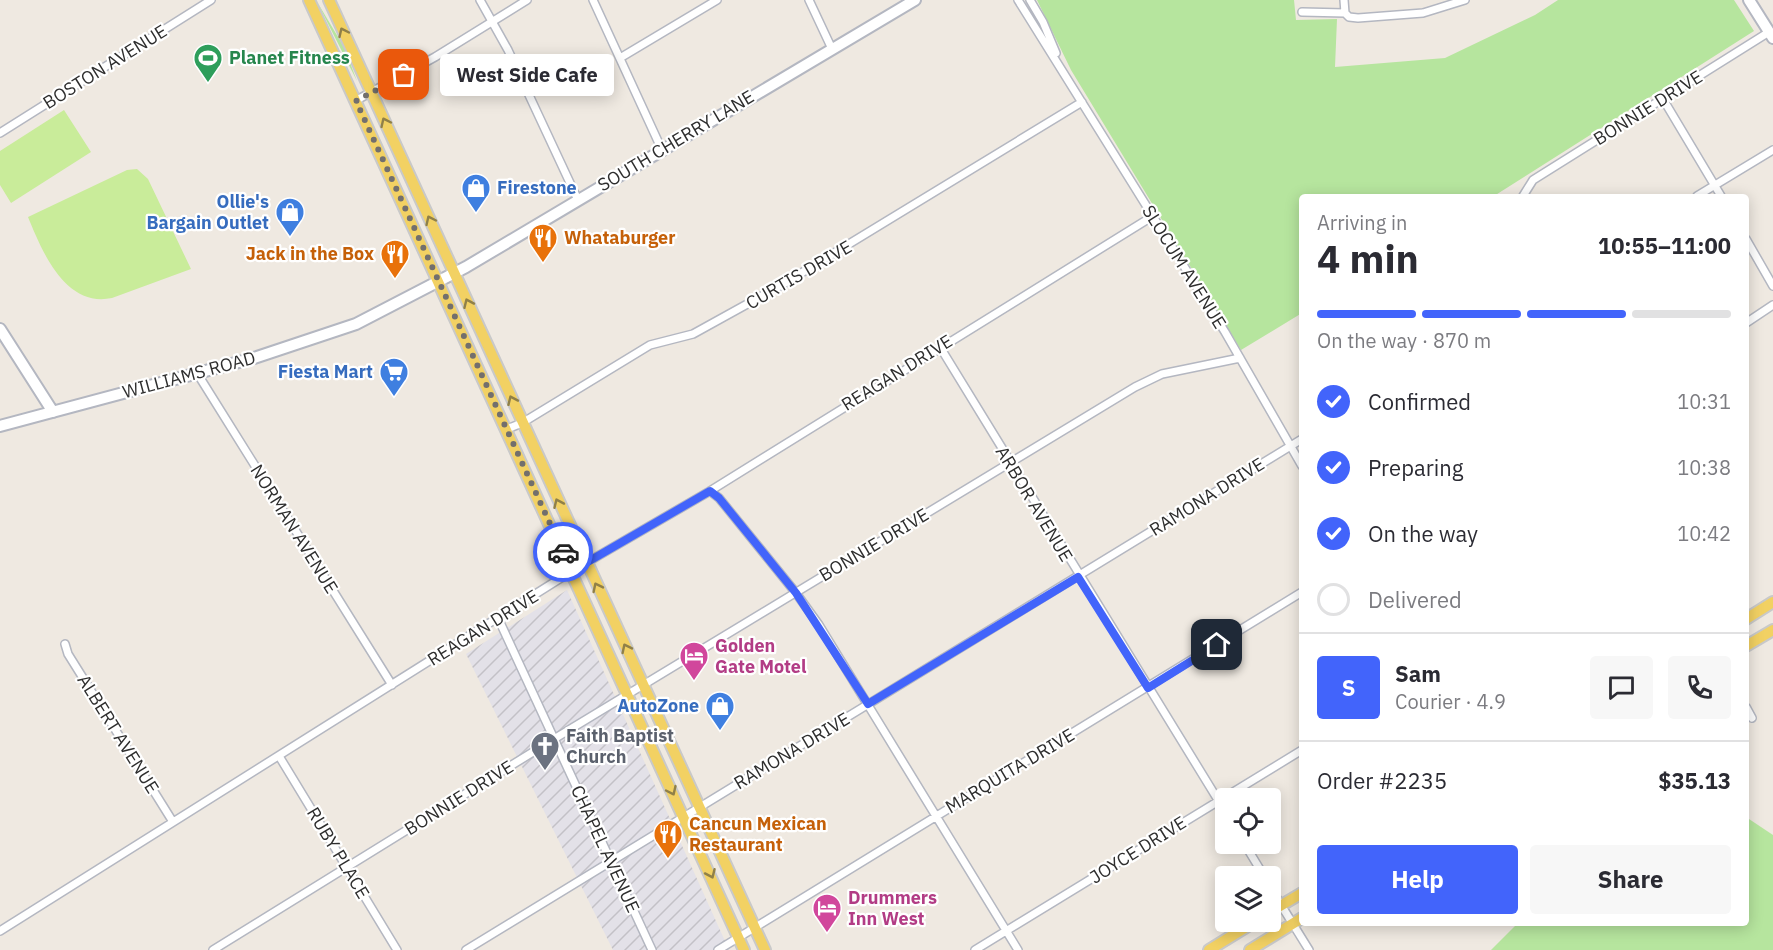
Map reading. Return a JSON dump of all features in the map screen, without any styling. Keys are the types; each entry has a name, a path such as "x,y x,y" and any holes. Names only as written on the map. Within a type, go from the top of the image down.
{"main road":[{"path":"309,0 744,950"},
{"path":"329,0 765,950"},
{"path":"1749,617 1773,602"},
{"path":"1749,644 1773,630"},
{"path":"1282,905 1299,895"},
{"path":"1250,950 1298,921"},
{"path":"1209,950 1238,932"}],"street":[{"name":"BOSTON AVENUE","path":"0,133 211,0"},
{"path":"480,0 508,50 578,200"},
{"path":"356,101 492,23 527,0"},
{"path":"593,0 662,150"},
{"path":"701,0 705,8"},
{"path":"620,58 717,0"},
{"path":"809,0 832,49"},
{"name":"SOUTH CHERRY LANE","path":"437,281 454,274 915,0"},
{"name":"SLOCUM AVENUE","path":"1018,0 1063,69 1240,358 1299,461"},
{"name":"SLOCUM AVENUE","path":"1030,0 1043,22 1063,69"},
{"path":"1344,0 1347,15"},
{"path":"1302,12 1347,15 1423,13 1466,0"},
{"path":"1749,0 1771,35"},
{"name":"BONNIE DRIVE","path":"1524,194 1533,180 1771,35"},
{"path":"1663,99 1720,194"},
{"name":"CURTIS DRIVE","path":"507,429 522,423 650,345 693,334 780,286 1082,102"},
{"path":"1700,194 1773,150"},
{"name":"REAGAN DRIVE","path":"0,931 572,571 710,491 1153,216"},
{"path":"1749,244 1773,285"},
{"name":"WILLIAMS ROAD","path":"0,426 338,332 437,281"},
{"path":"1749,321 1773,305"},
{"path":"0,329 53,412"},
{"name":"ARBOR AVENUE","path":"940,347 1078,577 1215,796"},
{"name":"BONNIE DRIVE","path":"213,950 627,694 1135,387 1162,374 1240,358"},
{"name":"NORMAN AVENUE","path":"197,373 392,685"},
{"name":"RAMONA DRIVE","path":"466,950 1299,441"},
{"path":"710,491 719,498 796,593 868,704 1018,950"},
{"name":"MARQUITA DRIVE","path":"718,950 1299,594"},
{"name":"CHAPEL AVENUE","path":"498,618 652,950"},
{"name":"ALBERT AVENUE","path":"65,644 68,654 173,822"},
{"path":"1749,712 1752,718"},
{"name":"JOYCE DRIVE","path":"1239,788 1299,752"},
{"name":"RUBY PLACE","path":"279,756 397,950"},
{"name":"JOYCE DRIVE","path":"975,950 1215,803"},
{"path":"1282,905 1298,921"},
{"path":"1300,926 1309,950"}],"shaded area":[{"path":"567,590 729,950 613,950 466,654"}],"green space":[{"path":"316,0 344,47 357,81"},
{"path":"1037,0 1294,0 1296,20 1337,19 1335,67 1445,58 1535,15 1558,0 1734,0 1754,31 1497,194 1299,194 1299,315 1241,350 1071,70"},
{"path":"64,110 91,152 11,203 0,185 0,151"},
{"path":"137,169 148,179 191,269 112,298 95,299 81,294 68,286 48,260 28,217 127,170"},
{"path":"1749,819 1773,835 1773,950 1491,950 1515,926 1749,926"}],"way so far":[{"path":"404,75 356,101 563,552"}],"place":[{"name":"West Side Cafe","path":"404,75"},
{"name":"Planet Fitness","path":"208,84"},
{"name":"Firestone","path":"476,214"},
{"name":"Ollie's Bargain Outlet","path":"290,238"},
{"name":"Whataburger","path":"543,264"},
{"name":"Jack in the Box","path":"395,280"},
{"name":"Fiesta Mart","path":"394,398"},
{"name":"Golden Gate Motel","path":"694,682"},
{"name":"AutoZone","path":"720,732"},
{"name":"Faith Baptist Church","path":"545,772"},
{"name":"Cancun Mexican Restaurant","path":"668,860"},
{"name":"Drummers Inn West","path":"827,934"}],"route":[{"path":"563,552 572,571 710,491 719,498 796,593 819,625 868,704 1078,577 1148,688 1217,645"}]}
